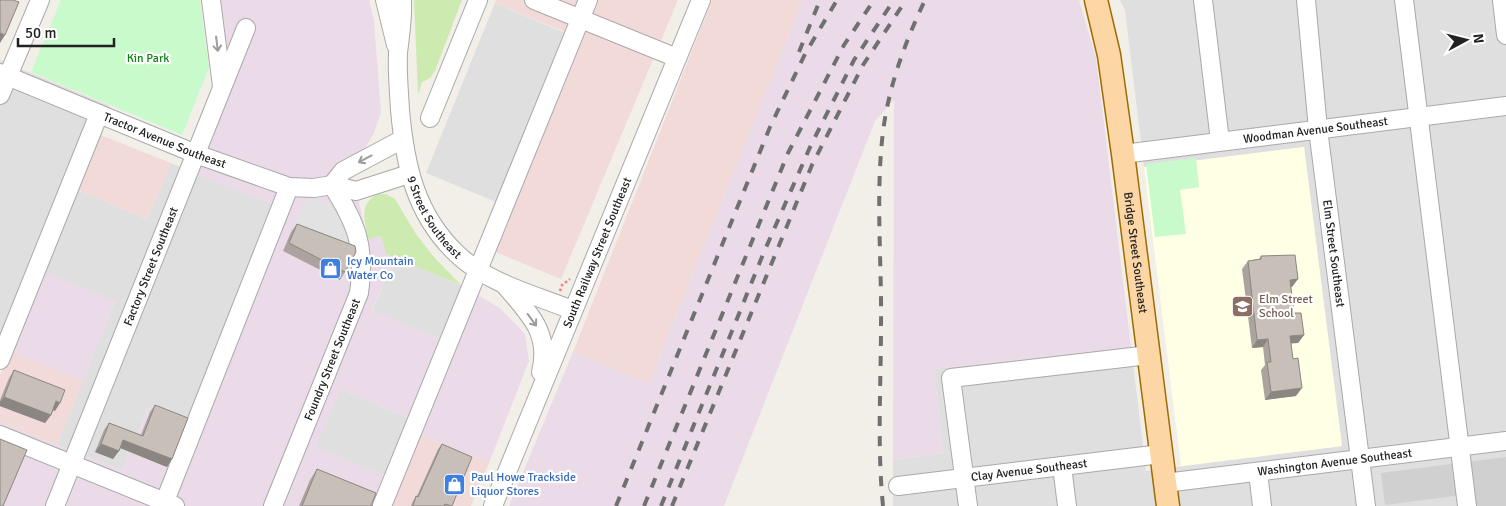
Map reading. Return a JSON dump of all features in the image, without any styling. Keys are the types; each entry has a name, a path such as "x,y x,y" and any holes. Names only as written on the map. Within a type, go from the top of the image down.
{"main road":[{"name":"Bridge Street Southeast","path":"1096,0 1109,55 1168,506"}],"street":[{"path":"0,95 4,74 40,0"},
{"path":"211,0 223,89"},
{"name":"9 Street Southeast","path":"385,0 398,53 403,139 409,174 421,206 438,232 457,255 502,282 572,310"},
{"name":"9 Street Southeast","path":"398,53 402,33 402,0"},
{"path":"430,118 478,0"},
{"path":"534,0 677,58"},
{"path":"382,506 588,0"},
{"name":"South Railway Street Southeast","path":"494,506 572,310 701,0"},
{"path":"1203,0 1220,142"},
{"name":"Elm Street Southeast","path":"1306,0 1318,129 1366,506"},
{"path":"1404,0 1467,506"},
{"path":"1502,0 1506,35"},
{"name":"Factory Street Southeast","path":"55,506 246,28"},
{"name":"Tractor Avenue Southeast","path":"4,74 196,154 289,187 314,188 332,185 356,191 409,174"},
{"name":"Woodman Avenue Southeast","path":"1123,154 1506,106"},
{"path":"0,360 99,114"},
{"path":"332,185 343,171 403,139"},
{"name":"Foundry Street Southeast","path":"273,506 359,293 362,275 354,222 332,185"},
{"path":"0,435 168,505 289,187"},
{"path":"502,282 537,326 543,340 544,360 526,427"},
{"path":"968,506 951,378 1149,355"},
{"name":"Washington Avenue Southeast","path":"1165,484 1506,441"},
{"name":"Clay Avenue Southeast","path":"898,486 1161,454"},
{"path":"1062,466 1067,506"},
{"path":"1258,472 1262,506"}],"shaded area":[{"path":"218,0 369,0 374,21 381,112 374,133 365,148 348,160 368,238 381,236 386,254 395,257 372,310 443,340 465,287 501,309 525,334 529,361 489,463 406,428 410,419 340,389 316,447 388,477 376,506 0,506 0,422 122,471 148,408 188,424 276,206 198,175 228,98"},
{"path":"496,0 678,0 561,279 483,247 570,34 495,3"},
{"path":"712,0 803,0 649,383 573,352"},
{"path":"803,0 1079,0 1096,58 1131,347 934,369 943,453 893,460 894,100 875,121 724,506 509,506 573,352 649,383"},
{"path":"1120,0 1506,0 1506,506 893,506 893,460 943,453 934,369 1131,347 1146,471 1342,446 1304,147 1144,167 1125,10"},
{"path":"495,3 570,35 501,204 426,173"},
{"path":"0,60 110,106 75,189 147,219 171,163 276,206 188,424 148,408 122,471 57,445 115,301 0,354"},
{"path":"98,134 171,163 147,219 75,189"},
{"name":"Elm Street School","path":"1304,147 1342,446 1181,466 1144,167"},
{"path":"316,197 344,213 358,236 346,253 293,225 305,201"},
{"path":"395,257 465,287 443,340 372,311"},
{"path":"42,271 115,301 83,381 10,351"},
{"path":"10,351 83,381 57,445 0,422 0,375"},
{"path":"340,389 410,419 388,477 315,448"},
{"path":"406,428 489,463 471,506 376,506"},
{"path":"1506,457 1506,506 1472,506 1470,494 1385,505 1381,473"}],"green space":[{"name":"Kin Park","path":"61,0 200,0 209,68 182,135 31,72"},
{"path":"414,0 462,0 435,71 430,78 422,82 418,95"},
{"path":"1196,158 1199,187 1180,190 1186,234 1155,237 1146,164"},
{"path":"378,194 386,194 395,199 416,234 433,256 461,285 386,254 381,236 368,239 364,214 365,208 372,198"}],"building":[{"path":"0,0 19,2 5,35 0,33"},
{"path":"297,224 355,246 356,252 345,272 289,243"},
{"path":"1295,255 1298,279 1290,280 1294,313 1301,313 1304,335 1290,336 1293,359 1298,358 1302,388 1271,392 1267,362 1271,362 1268,339 1257,340 1248,261 1261,259 1261,256"},
{"path":"14,370 65,390 60,403 56,401 51,415 4,397"},
{"path":"155,405 188,418 172,459 123,440 119,451 101,444 109,423 143,436"},
{"path":"0,439 27,450 3,506 0,506"},
{"path":"442,444 472,457 452,506 445,504 444,506 413,506 416,496 418,497"},
{"path":"317,469 376,493 371,506 302,506"}],"railway":[{"path":"799,52 820,0"},
{"path":"616,506 770,127 805,54 837,0"},
{"path":"644,506 788,153 844,45 874,0"},
{"path":"661,506 764,252 811,145 854,60 894,0"},
{"path":"672,506 812,165 863,65 906,0"},
{"path":"883,506 880,438 881,298 879,213 883,129 895,76 908,38 925,0"}],"place":[{"name":"Icy Mountain Water Co","path":"331,268"},
{"name":"Elm Street School","path":"1243,306"},
{"name":"Paul Howe Trackside Liquor Stores","path":"455,484"}]}
